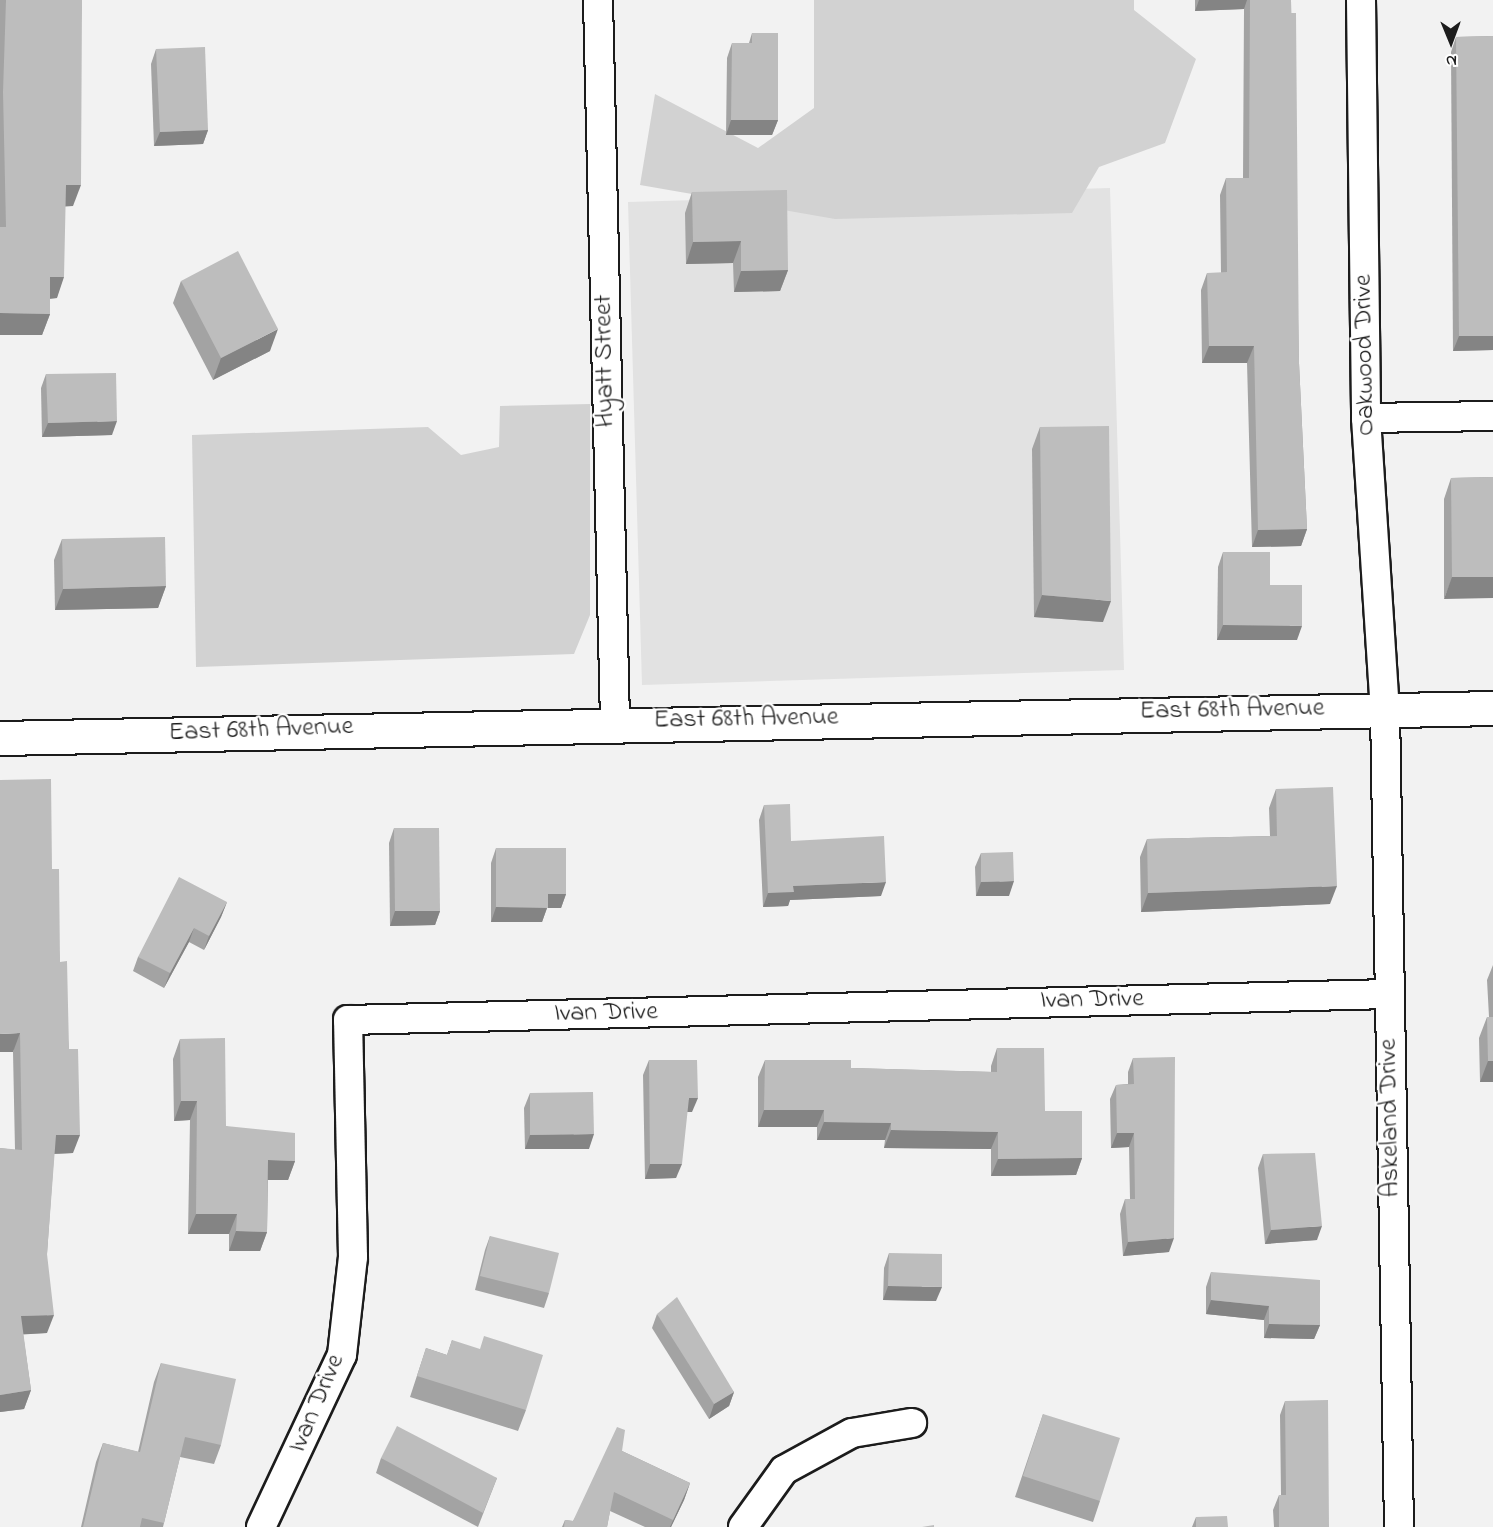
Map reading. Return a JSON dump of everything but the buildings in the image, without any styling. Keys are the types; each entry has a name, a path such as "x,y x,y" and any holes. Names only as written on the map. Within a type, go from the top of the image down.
{"street":[{"name":"Hyatt Street","path":"598,0 615,722"},
{"name":"Oakwood Drive","path":"1361,0 1366,418 1385,709"},
{"path":"1366,418 1493,416"},
{"name":"East 68th Avenue","path":"0,738 615,722 1493,708"},
{"name":"Askeland Drive","path":"1385,709 1399,1527"},
{"name":"Ivan Drive","path":"261,1527 342,1355 352,1257 348,1020 1389,994"},
{"path":"743,1527 784,1470 852,1433 912,1423"}],"shaded area":[{"path":"814,0 1134,0 1134,10 1196,59 1165,143 1099,167 1072,213 835,219 640,185 655,94 758,148 814,108"},
{"path":"1110,188 1124,670 642,685 628,202"},
{"path":"590,404 590,615 574,654 196,667 192,435 428,427 461,455 499,447 500,406"}]}
